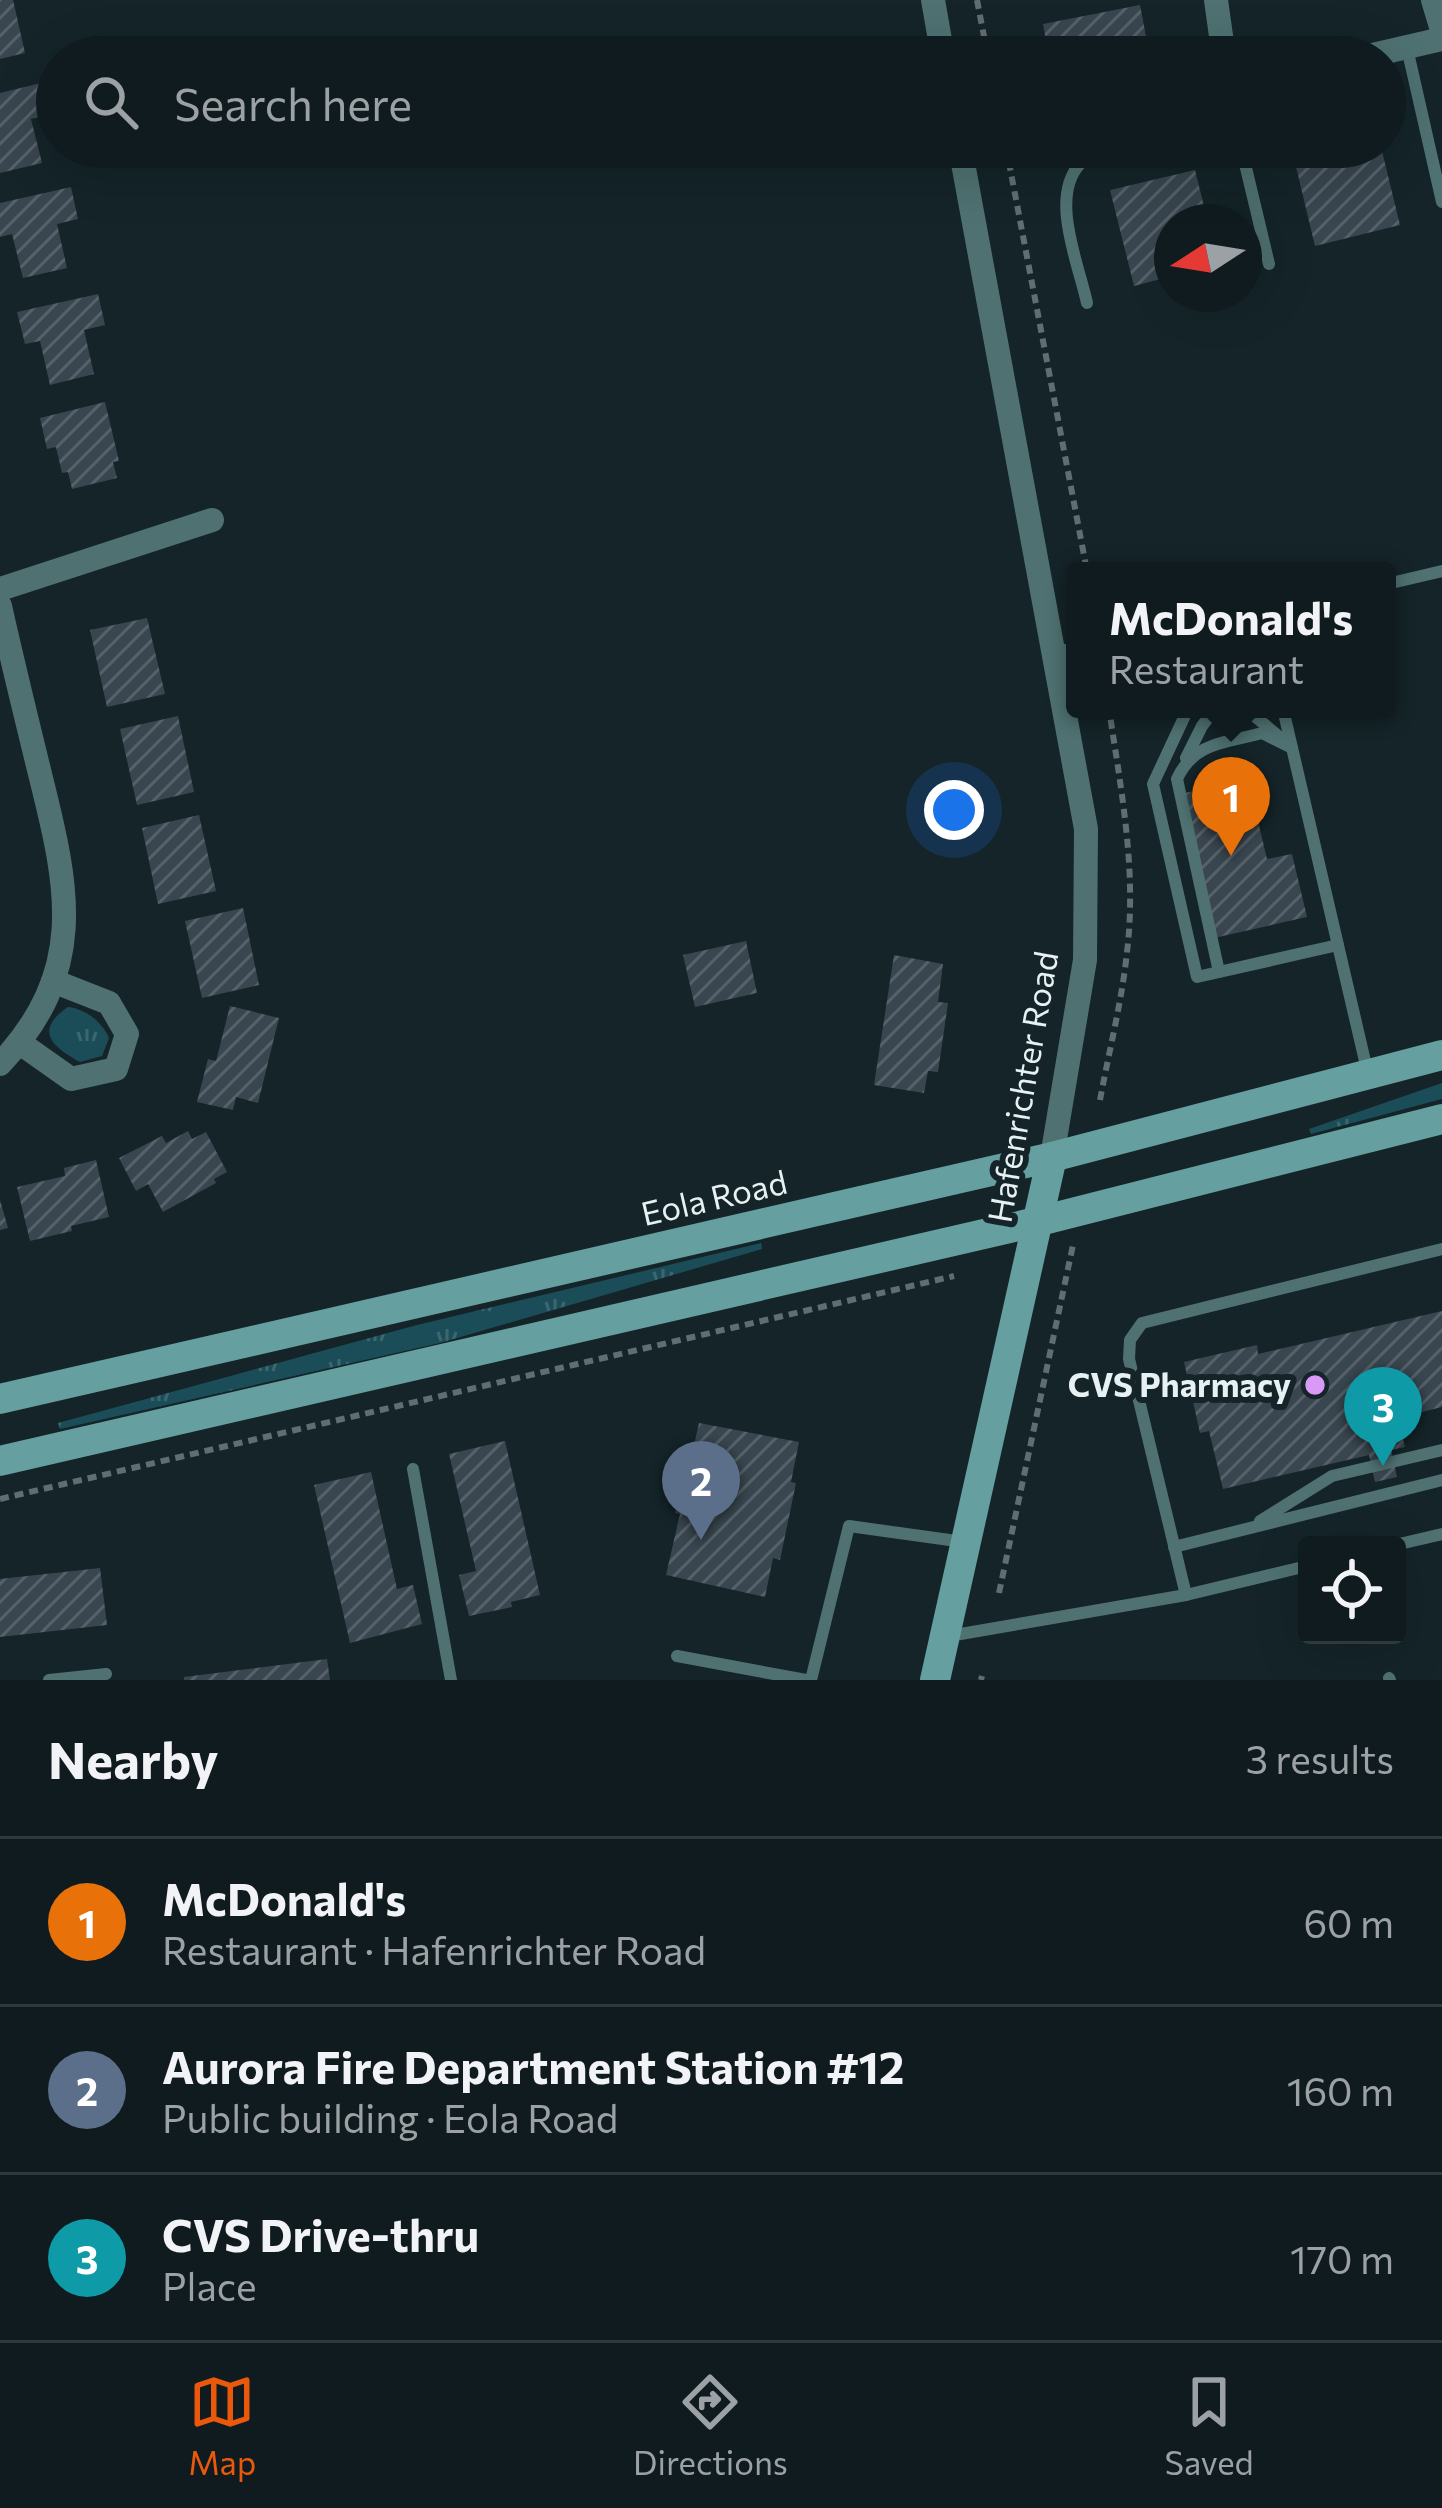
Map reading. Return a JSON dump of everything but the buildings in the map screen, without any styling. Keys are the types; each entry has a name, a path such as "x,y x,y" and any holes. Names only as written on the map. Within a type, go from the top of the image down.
{"street":[{"path":"933,0 940,36"},
{"path":"1216,0 1224,36"},
{"path":"1407,48 1442,34 1433,0"},
{"name":"Hafenrichter Road","path":"964,168 1065,650"},
{"path":"0,590 212,520"},
{"path":"0,606 66,894 62,953 53,981 38,1017 0,1064"},
{"name":"Hafenrichter Road","path":"935,1680 1052,1157 1085,960 1086,829 1073,718"},
{"path":"20,1043 71,1079 116,1069 128,1034 109,1003 53,981"},
{"name":"Eola Road","path":"0,1399 1052,1157 1442,1055"},
{"path":"0,1461 1036,1222 1442,1119"}],"lane":[{"path":"1407,48 1442,202"},
{"path":"1078,168 1066,206 1087,303"},
{"path":"1246,168 1269,264"},
{"path":"1396,582 1442,571"},
{"path":"1184,718 1154,784 1197,977 1338,945"},
{"path":"1208,718 1177,779 1219,972"},
{"path":"1260,718 1292,748"},
{"path":"1284,718 1368,1076"},
{"path":"1186,758 1204,748 1262,733 1292,748"},
{"path":"1186,1594 1129,1359 1130,1340 1142,1323 1442,1249"},
{"path":"1249,1528 1332,1476 1442,1450"},
{"path":"413,1468 451,1680"},
{"path":"1174,1547 1442,1480"},
{"path":"677,1656 809,1680 849,1526 965,1543"},
{"path":"1406,1542 1442,1534"},
{"path":"945,1637 1186,1594 1298,1568"},
{"path":"49,1680 106,1674"}],"path":[{"path":"977,0 984,36"},
{"path":"1010,168 1085,562"},
{"path":"1100,1100 1127,952 1130,898 1127,825 1110,718"},
{"path":"999,1593 1071,1246"},
{"path":"0,1499 954,1276"}],"green space":[{"path":"68,1007 87,1013 106,1032 109,1038 102,1056 80,1062 55,1044 51,1024"},
{"path":"1442,1083 1442,1099 1311,1134 1309,1129"},
{"path":"761,1243 762,1249 440,1343 60,1429 58,1423 417,1325"}],"place":[{"name":"McDonald's","path":"1231,856"},
{"name":"CVS Pharmacy","path":"1315,1385"},
{"name":"CVS Drive-thru","path":"1383,1466"},
{"name":"Aurora Fire Department Station #12","path":"701,1540"}]}
